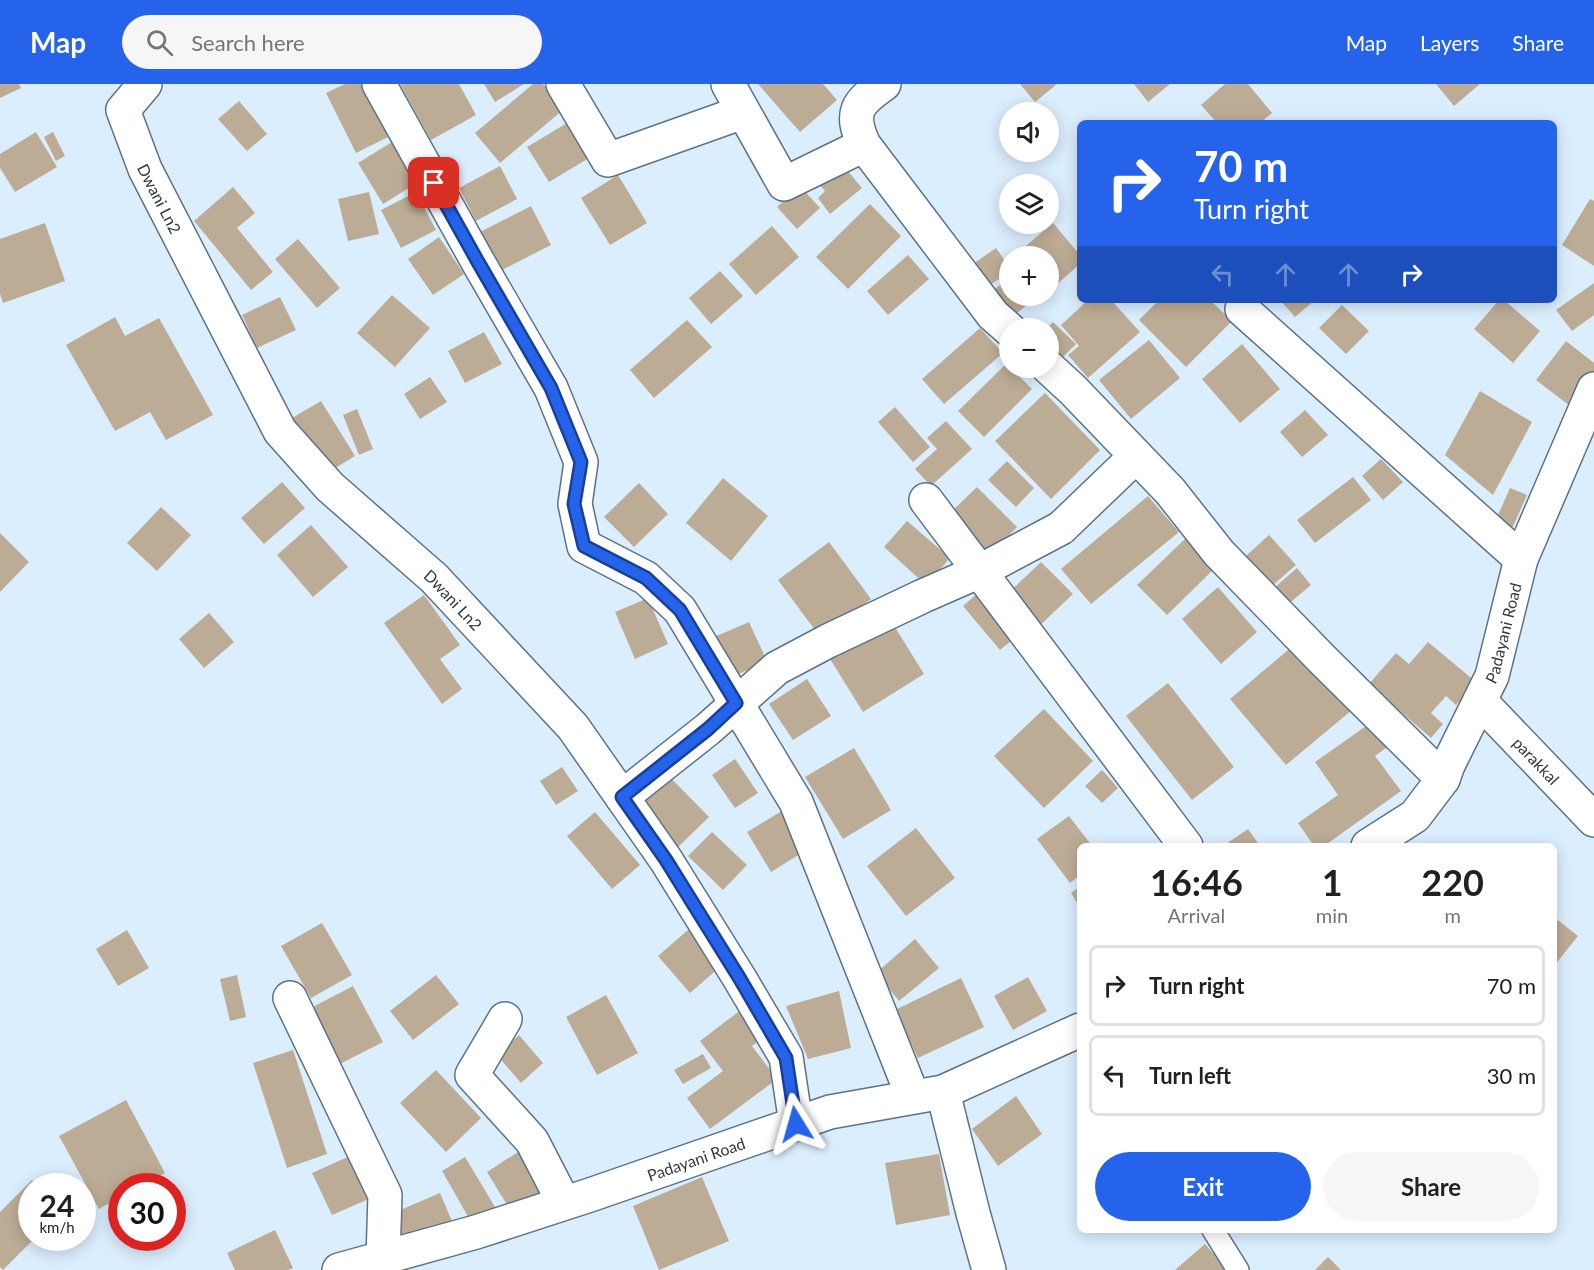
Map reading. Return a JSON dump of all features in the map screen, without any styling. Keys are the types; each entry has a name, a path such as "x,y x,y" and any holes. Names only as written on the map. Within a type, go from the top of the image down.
{"street":[{"name":"Dwani Ln2","path":"145,84 123,110 145,169 280,431 330,487 443,587 573,727 666,860 786,1058 796,1124"},
{"path":"380,84 478,262 551,388 581,462 574,504 584,546 646,578 680,610 796,802 928,1094 973,1213 989,1270"},
{"path":"563,84 608,160 735,98 784,184 864,144"},
{"path":"884,84 867,96 856,112 857,130 864,144 999,320"},
{"path":"1242,309 1521,559"},
{"path":"1059,377 1170,491 1219,553 1443,778"},
{"name":"Padayani Road","path":"1373,843 1415,816 1443,778 1492,676 1521,559 1594,389"},
{"path":"622,797 708,729 777,668 838,636 980,571 1061,528 1137,456"},
{"path":"926,500 1184,843"},
{"name":"parakkal","path":"1480,701 1594,820"},
{"path":"290,998 385,1195 383,1259"},
{"path":"505,1019 472,1075 532,1141 564,1203"},
{"name":"Padayani Road","path":"339,1270 476,1232 830,1112 928,1094 1077,1033"}],"lane":[{"path":"1215,1233 1238,1270"}],"building":[{"path":"0,84 19,84 21,88 0,98"},
{"path":"345,84 364,84 390,136 356,153 326,93"},
{"path":"400,84 459,84 476,115 431,140"},
{"path":"484,84 524,84 495,102"},
{"path":"533,84 543,84 564,109 500,163 475,133"},
{"path":"758,84 823,84 837,100 800,132"},
{"path":"1020,84 1057,84 1035,102"},
{"path":"1134,84 1170,84 1148,102"},
{"path":"1225,84 1248,84 1272,113 1264,120 1214,120 1201,105"},
{"path":"1436,84 1480,84 1454,106"},
{"path":"239,101 267,134 247,151 218,119"},
{"path":"567,123 589,158 549,182 527,147"},
{"path":"36,132 57,167 15,192 0,168 0,154"},
{"path":"53,132 65,156 56,161 44,137"},
{"path":"392,142 417,183 383,204 358,163"},
{"path":"842,164 862,188 830,214 818,198 825,191 818,183"},
{"path":"500,166 517,199 476,221 459,188"},
{"path":"618,175 647,223 610,245 581,198"},
{"path":"800,186 820,208 797,229 777,207"},
{"path":"233,187 255,213 237,228 273,272 251,290 194,221"},
{"path":"369,192 379,234 348,241 338,199"},
{"path":"416,192 436,230 401,248 381,210"},
{"path":"1590,199 1594,201 1594,266 1562,245"},
{"path":"870,204 901,236 848,289 816,257"},
{"path":"531,206 551,245 498,272 478,233"},
{"path":"45,223 65,281 3,303 0,294 0,239"},
{"path":"772,226 799,257 756,295 729,264"},
{"path":"1059,230 1077,251 1077,267 1059,282 1059,246 1026,246 1040,234 1059,234"},
{"path":"439,237 464,274 433,295 408,259"},
{"path":"298,239 340,288 317,308 275,259"},
{"path":"996,248 999,252 999,279 982,290 967,268"},
{"path":"908,255 929,279 888,315 867,291"},
{"path":"720,271 743,296 711,324 689,298"},
{"path":"1594,283 1594,315 1572,331 1556,310"},
{"path":"999,286 999,306 1026,306 1011,318 1003,318 985,297"},
{"path":"392,295 430,328 395,367 357,333"},
{"path":"280,297 296,330 257,348 242,315"},
{"path":"1085,303 1114,303 1140,332 1088,378 1068,355 1079,346 1061,325"},
{"path":"1156,303 1213,303 1232,321 1186,367 1139,320"},
{"path":"1283,303 1311,303 1295,317"},
{"path":"1496,303 1507,303 1540,331 1513,363 1474,329"},
{"path":"1342,305 1369,331 1346,354 1319,328"},
{"path":"115,317 125,336 159,318 213,415 166,440 150,412 115,431 66,345"},
{"path":"687,320 712,347 654,398 630,370"},
{"path":"980,328 999,349 999,356 944,404 922,379"},
{"path":"1059,328 1076,344 1059,361"},
{"path":"484,332 502,364 465,383 448,351"},
{"path":"1149,340 1180,378 1131,419 1099,380"},
{"path":"1566,341 1594,363 1594,374 1570,406 1536,380"},
{"path":"1242,344 1280,389 1240,423 1202,379"},
{"path":"999,371 999,378 1021,378 1032,389 984,437 958,411"},
{"path":"430,377 447,402 420,419 404,394"},
{"path":"1480,391 1532,422 1493,495 1445,455"},
{"path":"1045,393 1100,450 1051,499 995,441"},
{"path":"321,401 355,456 327,473 292,418"},
{"path":"895,407 930,447 913,462 878,422"},
{"path":"357,409 373,449 359,455 343,415"},
{"path":"1305,410 1328,435 1302,457 1280,432"},
{"path":"946,421 972,449 931,486 915,469 937,449 927,438"},
{"path":"1381,459 1403,482 1383,500 1362,476"},
{"path":"1007,461 1034,488 1016,507 988,480"},
{"path":"1353,477 1371,500 1315,543 1297,520"},
{"path":"723,478 768,516 731,561 686,523"},
{"path":"282,482 305,508 264,544 241,518"},
{"path":"639,483 668,514 634,547 604,517"},
{"path":"977,487 1017,527 989,556 948,515"},
{"path":"1510,488 1527,495 1511,531 1494,524"},
{"path":"1148,496 1179,532 1091,604 1061,569"},
{"path":"161,507 191,535 157,571 127,543"},
{"path":"907,521 950,558 926,585 884,547"},
{"path":"311,525 348,567 313,597 277,555"},
{"path":"0,533 29,562 0,592"},
{"path":"1269,535 1296,565 1264,593 1237,564"},
{"path":"1186,538 1215,568 1167,615 1137,585"},
{"path":"829,542 871,599 820,637 778,580"},
{"path":"1041,562 1073,594 1033,632 1002,599"},
{"path":"1297,568 1311,585 1280,611 1267,594"},
{"path":"1218,587 1257,632 1221,664 1182,619"},
{"path":"978,593 1016,637 1000,650 963,606"},
{"path":"424,595 460,645 440,659 462,689 442,704 384,623"},
{"path":"648,598 668,644 635,659 615,612"},
{"path":"209,613 234,642 204,668 179,639"},
{"path":"888,616 924,674 863,712 827,654"},
{"path":"749,622 767,661 730,678 712,638"},
{"path":"1301,639 1358,705 1286,765 1230,699"},
{"path":"1428,642 1476,682 1456,705 1446,696 1431,713 1443,724 1431,738 1369,684 1396,653 1409,664"},
{"path":"807,679 831,716 793,740 769,704"},
{"path":"1168,683 1234,767 1192,800 1126,716"},
{"path":"1044,709 1093,761 1044,808 994,756"},
{"path":"1369,724 1386,748 1375,756 1401,791 1328,843 1312,843 1298,823 1338,795 1315,762"},
{"path":"854,748 891,810 843,839 805,777"},
{"path":"735,759 758,793 735,808 712,775"},
{"path":"562,767 578,791 556,805 540,781"},
{"path":"1102,770 1118,788 1102,803 1085,786"},
{"path":"665,772 709,817 675,850 632,805"},
{"path":"785,809 808,849 771,872 747,832"},
{"path":"595,812 640,865 612,889 567,836"},
{"path":"1069,816 1090,843 1077,843 1077,877 1070,883 1037,839"},
{"path":"916,828 955,878 906,916 867,866"},
{"path":"1248,829 1258,843 1227,843"},
{"path":"712,832 747,865 723,890 688,856"},
{"path":"1077,889 1077,903 1071,893"},
{"path":"1557,919 1578,936 1557,962"},
{"path":"322,923 352,975 311,998 281,946"},
{"path":"696,923 728,960 690,993 658,956"},
{"path":"127,930 149,968 118,986 96,949"},
{"path":"915,939 939,968 899,1001 876,973"},
{"path":"237,975 246,1017 230,1021 220,979"},
{"path":"436,975 459,1004 413,1040 390,1011"},
{"path":"1028,977 1047,1011 1013,1030 994,996"},
{"path":"961,978 984,1027 918,1058 895,1010"},
{"path":"353,986 383,1042 334,1067 305,1011"},
{"path":"839,991 851,1048 808,1059 786,1006"},
{"path":"606,995 638,1053 597,1075 566,1017"},
{"path":"746,1006 768,1034 752,1046 777,1079 710,1129 687,1098 723,1071 700,1041"},
{"path":"519,1035 543,1063 521,1083 497,1055"},
{"path":"293,1050 327,1154 287,1168 253,1063"},
{"path":"703,1054 711,1068 683,1084 674,1070"},
{"path":"436,1070 481,1118 446,1152 400,1103"},
{"path":"1016,1096 1042,1134 998,1166 972,1129"},
{"path":"126,1100 165,1173 108,1173 108,1204 99,1209 96,1204 96,1173 79,1173 59,1136"},
{"path":"521,1150 547,1191 512,1213 487,1172"},
{"path":"939,1154 950,1215 896,1225 885,1163"},
{"path":"352,1155 371,1198 332,1215 312,1173"},
{"path":"465,1157 498,1212 474,1227 442,1171"},
{"path":"702,1177 729,1241 659,1270 633,1206"},
{"path":"440,1193 455,1228 407,1249 391,1214"},
{"path":"18,1194 18,1251 22,1251 3,1270 0,1267 0,1212"},
{"path":"275,1230 293,1268 288,1270 235,1270 227,1253"},
{"path":"1205,1244 1228,1270 1175,1270"},
{"path":"1328,1257 1341,1270 1315,1270"}],"route":[{"path":"434,183 551,388 581,462 574,504 584,546 646,578 680,610 736,703 708,729 622,797 666,860 786,1058 796,1124"}]}
